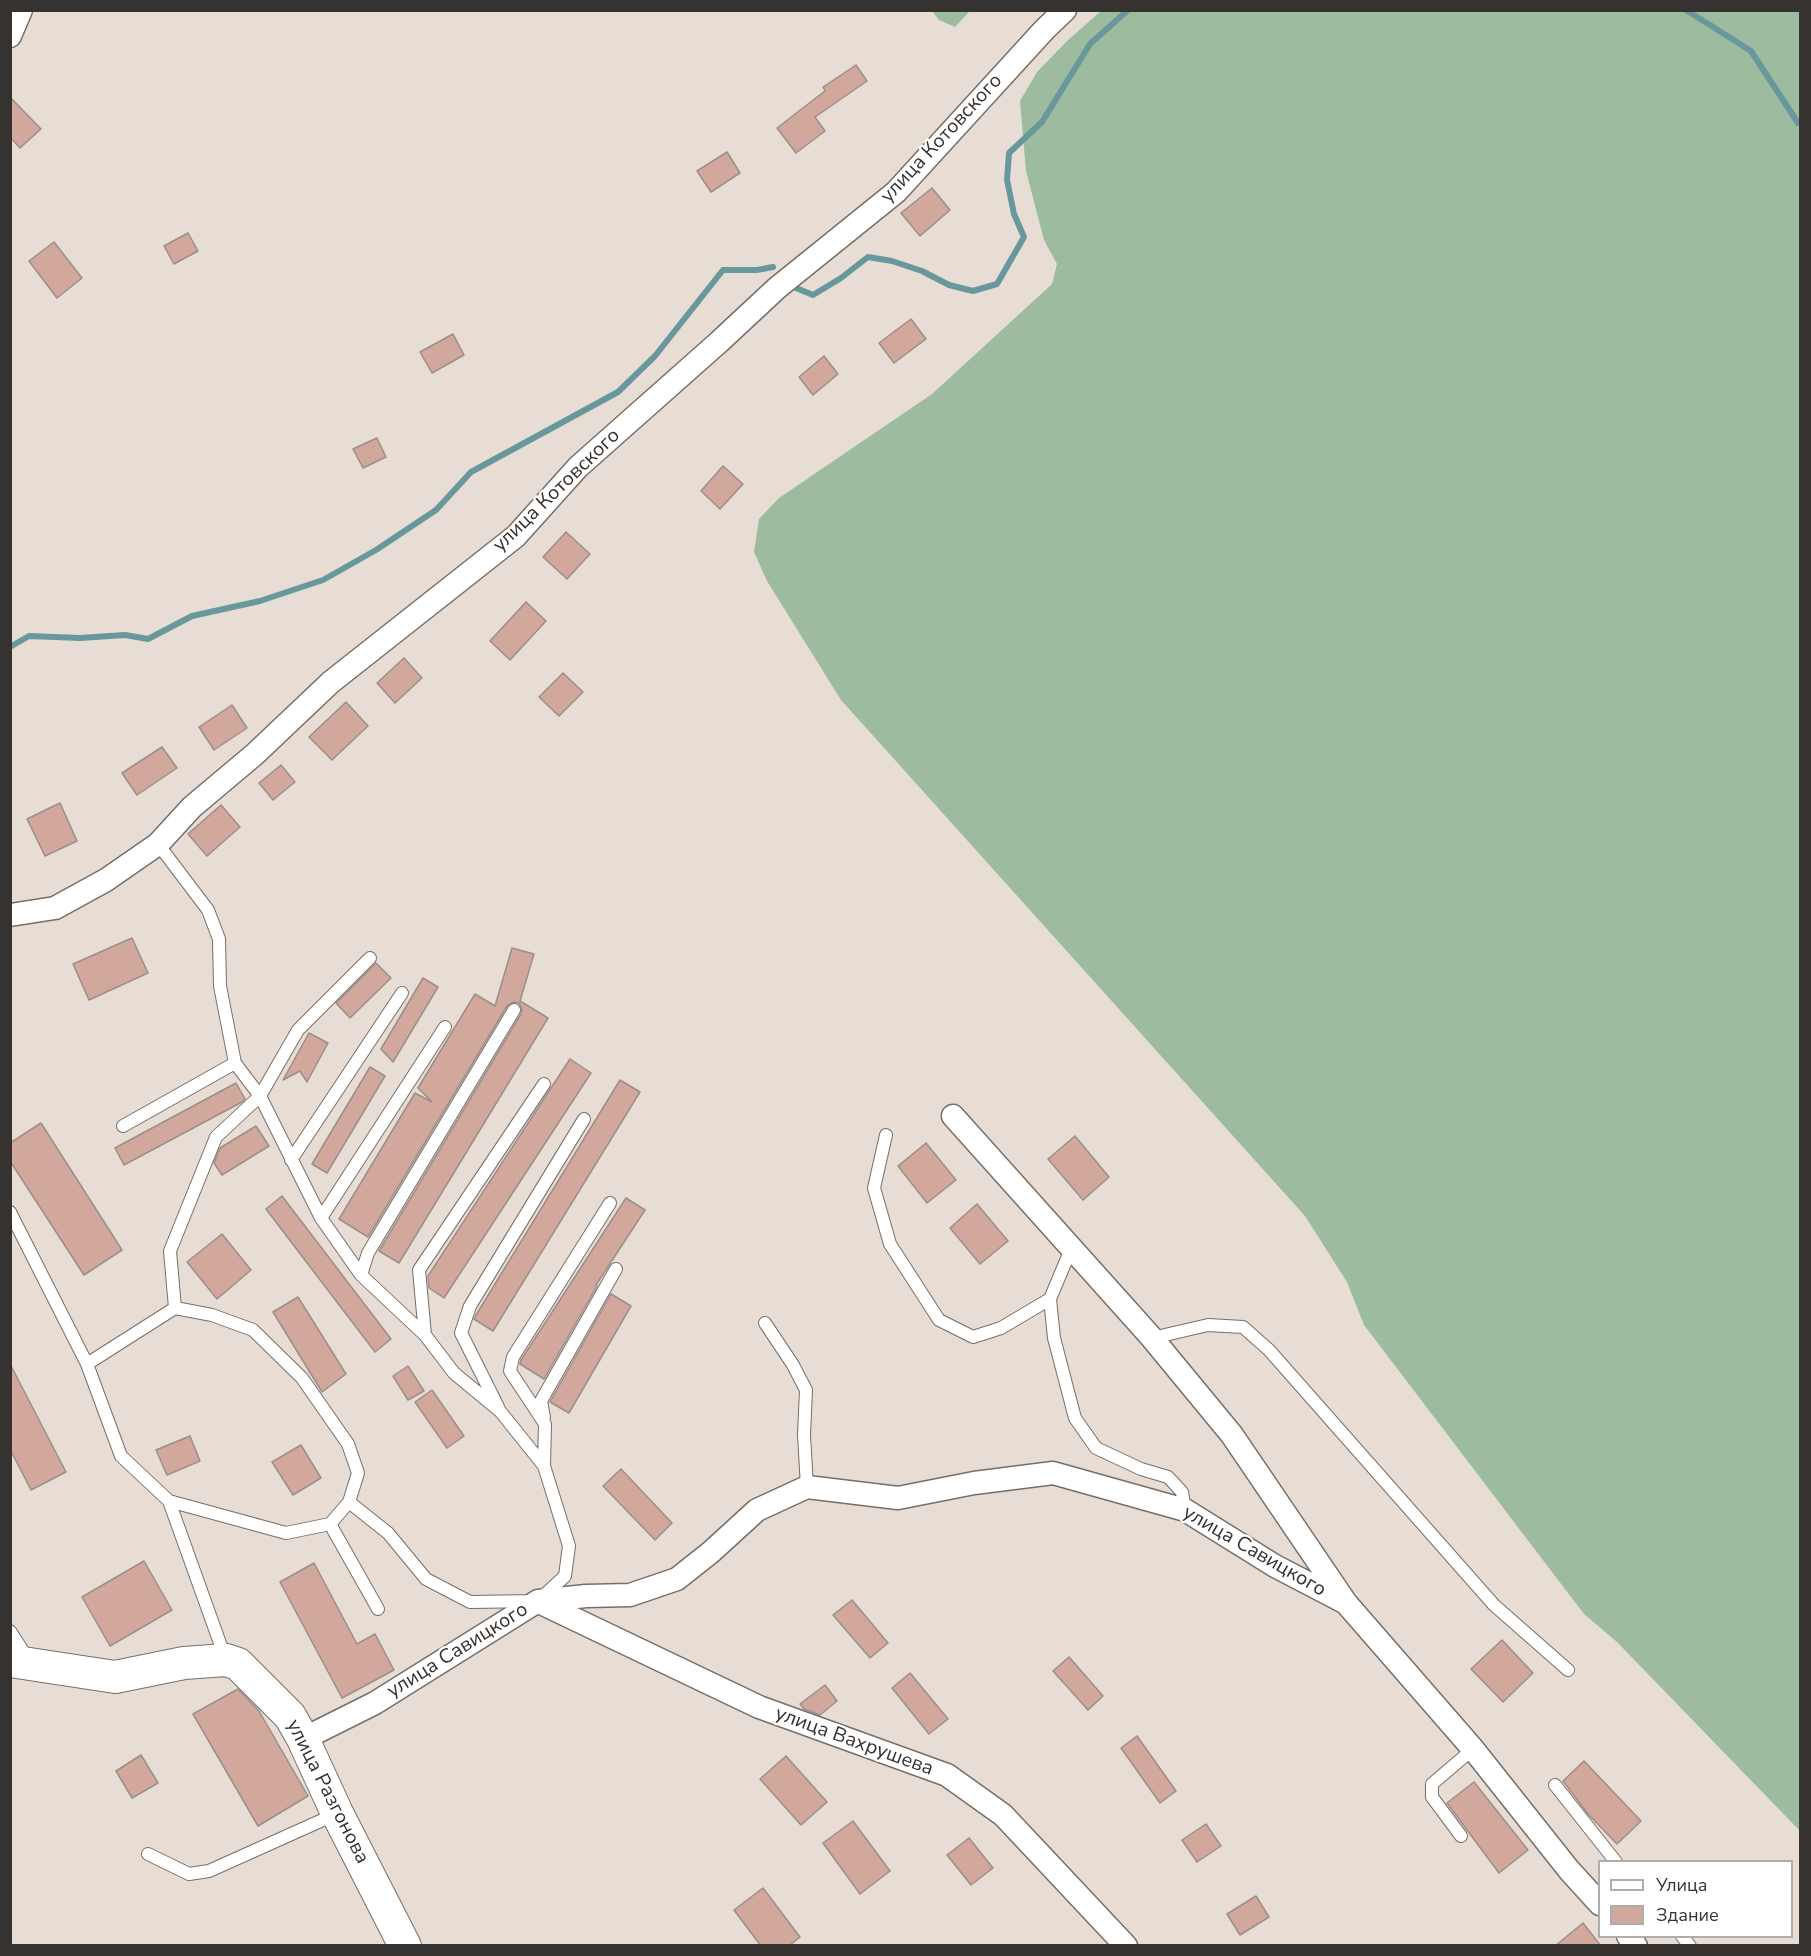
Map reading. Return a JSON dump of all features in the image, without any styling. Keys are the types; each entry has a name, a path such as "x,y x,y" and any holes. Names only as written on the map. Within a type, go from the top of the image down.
{"street":[{"path":"10,36 21,10"},
{"name":"улица Котовского","path":"10,915 55,908 106,880 158,844 192,807 255,754 331,682 516,536 578,467 777,288 896,192 1065,10"},
{"name":"улица Савицкого","path":"953,1116 1152,1338 1232,1435 1346,1603 1473,1749 1598,1903"},
{"name":"улица Савицкого","path":"303,1739 375,1702 538,1601 586,1596 630,1595 677,1580 757,1510 807,1487 898,1498 974,1483 1053,1473 1185,1510 1275,1566 1346,1603"},
{"name":"улица Вахрушева","path":"538,1601 759,1707 947,1775 1003,1815 1126,1946"},
{"path":"20,1662 115,1677 184,1663 226,1660"},
{"name":"улица Разгонова","path":"226,1660 238,1664 290,1716 405,1946"}],"lane":[{"path":"158,844 208,910 219,939 220,986 235,1063 260,1096 321,1218 361,1275 425,1335 454,1373 500,1411 544,1466"},
{"path":"176,1308 170,1251 216,1137 260,1096 298,1029 370,958"},
{"path":"291,1160 402,993"},
{"path":"361,1275 368,1253 514,1010"},
{"path":"321,1218 445,1027"},
{"path":"123,1126 235,1063"},
{"path":"425,1335 419,1270 544,1084"},
{"path":"500,1411 461,1333 470,1306 584,1119"},
{"path":"886,1136 874,1188 890,1244 939,1320 973,1337 1001,1329 1050,1299"},
{"path":"545,1424 510,1371 513,1357 610,1203"},
{"path":"10,1212 87,1364 121,1456 169,1501 226,1660"},
{"path":"1071,1249 1050,1299 1054,1338 1075,1418 1096,1448 1168,1477 1182,1492 1185,1510"},
{"path":"349,1502 388,1533 426,1580 470,1602 538,1601 565,1576 570,1546 544,1466 545,1424 541,1401 616,1269"},
{"path":"87,1364 176,1308 212,1315 253,1330 302,1378 348,1444 358,1473 349,1502 330,1524 286,1533 169,1501"},
{"path":"765,1323 793,1365 806,1390 804,1435 807,1487"},
{"path":"1152,1338 1208,1325 1243,1327 1269,1350 1494,1605 1568,1670"},
{"path":"330,1524 378,1609"},
{"path":"10,1631 20,1662"},
{"path":"1461,1836 1432,1797 1432,1784 1473,1749"},
{"path":"1555,1785 1614,1860"},
{"path":"148,1854 189,1874 209,1871 337,1813"}],"green space":[{"path":"932,11 970,11 955,27 939,20"},
{"path":"1101,11 1800,11 1800,1831 1617,1642 1584,1614 1364,1325 1347,1282 1305,1216 841,700 767,581 754,552 759,519 779,498 932,394 1052,284 1057,264 1044,240 1026,171 1020,101 1037,72"}],"building":[{"path":"856,65 867,81 815,117 825,131 796,153 777,128 825,91 823,87"},
{"path":"10,97 41,129 20,148 10,137"},
{"path":"727,152 740,173 711,192 697,171"},
{"path":"932,188 950,210 920,236 901,213"},
{"path":"188,233 198,251 174,264 164,246"},
{"path":"54,242 82,278 57,298 29,261"},
{"path":"911,319 926,339 894,363 879,343"},
{"path":"453,334 464,355 432,373 420,352"},
{"path":"824,356 838,374 813,395 799,377"},
{"path":"377,438 386,457 363,468 353,449"},
{"path":"723,466 743,484 720,509 701,491"},
{"path":"566,532 590,554 567,579 543,557"},
{"path":"526,602 546,621 510,660 490,641"},
{"path":"404,658 422,678 395,703 377,683"},
{"path":"563,673 583,692 559,716 539,697"},
{"path":"346,702 368,726 332,760 309,737"},
{"path":"232,705 247,728 214,750 199,727"},
{"path":"162,747 177,768 137,795 122,773"},
{"path":"281,765 295,782 273,800 259,783"},
{"path":"60,803 77,841 45,856 27,819"},
{"path":"221,805 240,827 207,856 188,834"},
{"path":"132,938 148,973 89,1000 73,964"},
{"path":"512,948 534,954 520,1001 548,1018 399,1263 379,1251 521,1014 519,1003 514,1002 507,1006 368,1237 339,1219 415,1093 432,1102 418,1088 475,994 495,1006"},
{"path":"376,963 391,978 350,1018 336,1003"},
{"path":"423,978 438,987 393,1062 381,1049"},
{"path":"309,1033 328,1043 307,1082 300,1071 283,1080"},
{"path":"570,1059 591,1073 444,1298 429,1288 428,1276"},
{"path":"370,1067 385,1076 327,1173 312,1164"},
{"path":"620,1080 640,1092 493,1331 474,1319 476,1315"},
{"path":"236,1083 245,1099 242,1102 124,1165 115,1148"},
{"path":"41,1123 122,1250 84,1275 10,1161 10,1143"},
{"path":"256,1126 269,1146 222,1175 214,1163 220,1148"},
{"path":"1075,1136 1109,1177 1083,1200 1048,1159"},
{"path":"926,1143 956,1180 927,1203 898,1166"},
{"path":"282,1196 391,1339 375,1352 266,1209"},
{"path":"626,1198 645,1210 596,1285 544,1379 520,1364 521,1360"},
{"path":"977,1204 1008,1241 980,1264 950,1228"},
{"path":"222,1234 251,1270 217,1299 187,1262"},
{"path":"611,1294 631,1306 569,1413 550,1402"},
{"path":"298,1297 346,1374 322,1392 273,1312"},
{"path":"10,1364 66,1472 31,1490 10,1449"},
{"path":"408,1366 424,1391 408,1400 393,1376"},
{"path":"432,1390 464,1436 447,1448 415,1402"},
{"path":"190,1436 200,1461 167,1475 156,1450"},
{"path":"301,1445 321,1478 293,1495 272,1462"},
{"path":"621,1469 672,1523 655,1540 603,1486"},
{"path":"144,1561 172,1610 110,1646 82,1597"},
{"path":"314,1563 357,1644 375,1634 394,1670 342,1698 280,1582"},
{"path":"852,1600 888,1643 870,1658 833,1615"},
{"path":"1502,1640 1533,1673 1503,1702 1471,1669"},
{"path":"1069,1657 1103,1696 1088,1710 1053,1671"},
{"path":"910,1673 948,1719 929,1734 892,1688"},
{"path":"825,1685 837,1701 820,1715 804,1709 800,1704"},
{"path":"238,1689 259,1711 308,1796 258,1826 193,1714"},
{"path":"1137,1736 1176,1791 1160,1803 1121,1748"},
{"path":"141,1755 158,1783 132,1798 116,1771"},
{"path":"786,1756 827,1802 801,1825 760,1779"},
{"path":"1584,1761 1641,1821 1617,1844 1588,1814 1563,1781"},
{"path":"1474,1782 1528,1850 1499,1873 1447,1803"},
{"path":"853,1821 890,1871 860,1894 823,1843"},
{"path":"1206,1824 1221,1846 1197,1862 1182,1840"},
{"path":"969,1838 993,1868 971,1885 947,1855"},
{"path":"763,1888 800,1937 789,1946 761,1946 734,1910"},
{"path":"1256,1896 1269,1917 1240,1935 1227,1914"},
{"path":"1583,1923 1601,1946 1555,1946"}],"waterway":[{"path":"796,288 813,295 841,278 868,257 892,261 922,271 949,285 973,291 997,284 1024,237 1014,214 1007,180 1009,153 1042,122 1090,44 1128,10"},
{"path":"1686,10 1751,51 1798,123"},
{"path":"10,647 29,636 80,638 125,635 148,639 192,616 260,601 323,580 376,550 436,510 471,472 618,392 655,356 723,270 757,270 773,267"}]}
